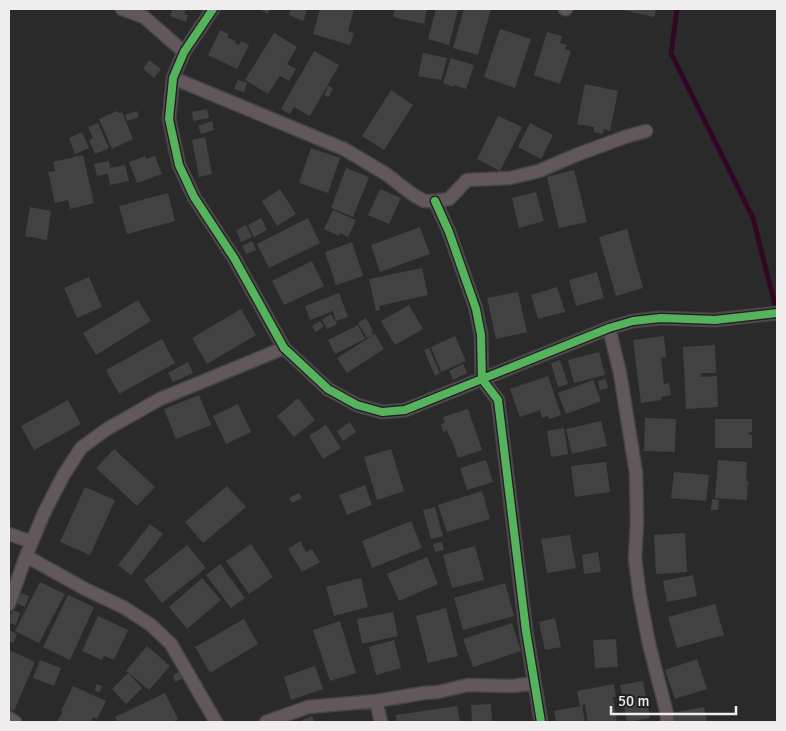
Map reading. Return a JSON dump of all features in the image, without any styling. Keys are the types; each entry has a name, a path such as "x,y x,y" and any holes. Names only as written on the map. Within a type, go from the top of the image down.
{"street":[{"path":"122,9 144,17 184,52"},
{"path":"212,9 184,52 173,78 168,119 179,165 194,198 234,258 284,348 328,389 357,405 382,412 406,410 609,328 634,321 662,318 715,320 777,313"},
{"path":"173,78 344,150 386,174 412,194 424,200 435,202 449,199 467,180 510,178 539,171 576,155 646,131"},
{"path":"435,202 449,232 476,309 482,334 482,379 498,400 526,631 541,722"},
{"path":"609,328 620,373 636,473 637,521 635,559 640,596 649,644 667,714 667,722"},
{"path":"9,604 44,513 63,476 81,448 107,428 160,399 284,348"},
{"path":"9,534 32,542"},
{"path":"26,556 85,589 123,607 151,625 171,644 216,722"},
{"path":"266,722 308,707 376,701 438,692 468,685 513,686 534,683"},
{"path":"376,701 382,722"},
{"path":"9,718 15,722"}],"building":[{"path":"173,9 186,9 184,14 188,15 186,22 170,16"},
{"path":"260,9 271,9 267,14"},
{"path":"291,9 307,11 303,21 289,15"},
{"path":"320,9 354,9 348,31 354,33 350,45 313,34"},
{"path":"395,9 427,9 424,24 393,17"},
{"path":"436,9 458,9 449,45 428,39"},
{"path":"464,9 491,9 478,55 453,48"},
{"path":"619,9 656,9 654,17"},
{"path":"500,29 531,39 515,88 484,77"},
{"path":"220,30 229,34 227,37 236,41 235,43 239,45 241,41 249,45 237,69 208,55"},
{"path":"547,32 562,36 560,43 567,45 565,49 571,51 560,84 534,75"},
{"path":"274,33 297,47 287,64 296,69 289,81 280,76 268,94 245,80"},
{"path":"314,51 339,65 310,116 294,107 290,114 281,109"},
{"path":"423,53 447,58 441,80 418,76"},
{"path":"451,58 474,65 466,89 443,83"},
{"path":"149,60 161,69 154,78 143,69"},
{"path":"238,80 247,83 244,92 234,89"},
{"path":"585,84 618,91 610,131 604,129 603,134 594,132 594,127 577,124"},
{"path":"328,86 333,88 329,97 324,95"},
{"path":"391,90 413,105 384,150 362,136"},
{"path":"207,109 209,118 193,121 192,112"},
{"path":"117,111 118,113 122,112 133,139 112,149 99,119"},
{"path":"137,111 139,117 127,121 125,115"},
{"path":"498,116 522,127 500,171 477,159"},
{"path":"212,121 214,130 201,134 198,126"},
{"path":"98,123 109,148 95,154 89,140 93,138 88,127"},
{"path":"530,123 553,135 541,159 518,147"},
{"path":"82,132 89,148 75,154 69,138"},
{"path":"205,137 212,174 199,177 192,140"},
{"path":"311,148 340,158 328,193 299,183"},
{"path":"83,155 94,203 70,209 68,200 55,203 48,172 55,171 53,162"},
{"path":"145,156 146,159 155,156 162,174 137,183 129,162"},
{"path":"109,161 110,168 125,165 129,181 110,185 108,174 97,176 94,164"},
{"path":"346,168 369,177 353,217 331,208"},
{"path":"574,170 587,222 559,228 547,177"},
{"path":"280,189 296,214 277,226 262,201"},
{"path":"380,189 401,198 389,224 368,215"},
{"path":"536,192 544,221 519,228 512,198"},
{"path":"168,193 175,221 127,234 119,206"},
{"path":"30,207 51,211 47,240 25,236"},
{"path":"333,210 356,220 348,237 340,233 339,236 324,229"},
{"path":"261,218 267,230 254,237 248,225"},
{"path":"308,218 320,243 269,268 257,244"},
{"path":"246,225 252,237 241,242 236,230"},
{"path":"420,227 430,254 380,272 371,245"},
{"path":"627,229 643,288 616,296 599,237"},
{"path":"252,241 256,250 246,254 242,246"},
{"path":"352,242 363,276 336,285 325,252"},
{"path":"312,261 324,286 284,305 272,281"},
{"path":"422,268 428,295 379,306 380,310 376,311 369,279"},
{"path":"597,272 604,298 576,306 569,280"},
{"path":"89,277 102,307 77,318 64,288"},
{"path":"557,287 565,312 538,319 531,295"},
{"path":"518,292 527,332 496,339 487,298"},
{"path":"339,293 348,317 336,321 333,311 310,320 305,306"},
{"path":"138,300 151,321 96,355 83,333"},
{"path":"409,305 423,329 395,345 381,321"},
{"path":"241,309 256,335 207,364 192,338"},
{"path":"331,314 337,324 327,329 322,320"},
{"path":"366,318 373,331 371,332 373,335 367,338 358,323"},
{"path":"320,321 324,326 316,332 312,326"},
{"path":"358,325 365,339 335,354 328,340"},
{"path":"375,334 384,349 347,373 337,358"},
{"path":"455,336 466,361 441,372 431,347"},
{"path":"664,336 666,357 661,358 664,384 669,383 671,395 661,397 661,400 641,403 633,340"},
{"path":"162,339 175,363 119,394 106,370"},
{"path":"715,345 716,373 701,373 701,377 717,376 718,407 686,409 683,347"},
{"path":"429,348 440,373 435,376 424,350"},
{"path":"599,352 605,375 574,383 568,360"},
{"path":"560,360 568,384 558,387 551,363"},
{"path":"188,362 193,373 173,382 168,373"},
{"path":"463,364 467,373 453,380 449,371"},
{"path":"548,376 561,415 549,419 548,416 542,418 540,410 520,417 510,389"},
{"path":"606,379 608,388 600,390 598,381"},
{"path":"593,380 601,401 566,414 558,393"},
{"path":"199,395 211,425 176,439 164,409"},
{"path":"298,398 315,420 294,437 277,416"},
{"path":"68,400 81,424 34,450 21,426"},
{"path":"238,404 251,432 226,444 213,416"},
{"path":"468,409 482,450 458,458 447,430 443,432 441,424 445,423 443,417"},
{"path":"645,418 676,419 675,452 644,451"},
{"path":"715,419 752,419 752,432 749,432 749,435 752,435 752,448 715,448"},
{"path":"601,421 607,446 572,454 566,429"},
{"path":"350,422 356,432 343,441 337,431"},
{"path":"326,425 341,448 323,459 309,436"},
{"path":"564,428 568,454 551,457 547,431"},
{"path":"114,449 155,487 137,506 96,468"},
{"path":"391,449 404,491 377,500 364,457"},
{"path":"486,460 493,482 467,490 460,468"},
{"path":"718,460 747,462 747,500 715,498"},
{"path":"606,462 610,492 575,497 571,466"},
{"path":"674,472 709,475 706,501 671,498"},
{"path":"365,485 372,505 347,515 339,495"},
{"path":"227,486 246,507 203,543 185,522"},
{"path":"85,487 115,500 90,555 60,542"},
{"path":"482,491 490,519 447,532 438,505"},
{"path":"299,493 302,498 292,503 289,498"},
{"path":"712,499 719,500 718,510 711,510"},
{"path":"435,507 443,536 431,539 423,510"},
{"path":"411,521 422,548 372,568 362,541"},
{"path":"150,524 163,534 131,575 118,565"},
{"path":"685,533 687,572 656,574 654,535"},
{"path":"570,535 576,568 547,573 541,539"},
{"path":"300,541 306,552 312,549 320,562 302,572 288,549"},
{"path":"442,542 444,550 435,552 433,544"},
{"path":"251,544 273,577 249,594 226,561"},
{"path":"187,545 206,568 162,603 144,580"},
{"path":"475,546 484,580 452,588 443,555"},
{"path":"598,552 601,572 584,574 582,555"},
{"path":"427,557 438,584 399,601 387,574"},
{"path":"220,564 245,598 231,608 206,575"},
{"path":"693,575 697,596 667,602 663,581"},
{"path":"202,578 221,600 187,629 169,607"},
{"path":"361,578 368,607 334,616 326,587"},
{"path":"40,582 65,594 39,643 15,631"},
{"path":"505,583 514,616 463,630 454,598"},
{"path":"20,593 29,596 25,607 16,603"},
{"path":"68,595 94,607 70,660 43,647"},
{"path":"715,604 724,635 677,648 668,617"},
{"path":"446,608 458,656 428,663 416,616"},
{"path":"12,610 20,613 16,625 9,623"},
{"path":"393,612 398,636 362,644 357,619"},
{"path":"98,616 128,630 114,660 104,656 102,660 82,651"},
{"path":"555,618 561,647 545,650 539,622"},
{"path":"244,619 258,644 210,673 195,647"},
{"path":"340,621 356,673 330,681 313,630"},
{"path":"512,623 521,651 473,667 463,639"},
{"path":"9,630 17,634 13,643 9,641"},
{"path":"616,639 618,667 595,668 593,640"},
{"path":"394,640 401,668 376,675 369,647"},
{"path":"147,646 170,666 149,690 126,671"},
{"path":"9,650 35,662 14,711 9,709"},
{"path":"697,659 707,689 675,699 665,670"},
{"path":"40,660 61,668 54,686 33,678"},
{"path":"315,666 323,689 291,700 284,677"},
{"path":"183,670 186,677 175,682 173,675"},
{"path":"128,673 142,688 126,704 112,689"},
{"path":"643,681 650,718 627,722 620,685"},
{"path":"96,684 102,686 100,692 95,691"},
{"path":"614,684 616,697 613,697 617,722 588,722 585,704 582,705 585,722 556,722 554,711 580,706 577,691"},
{"path":"73,686 106,701 97,719 93,717 91,722 57,722"},
{"path":"165,693 178,719 172,722 118,722 115,717"},
{"path":"491,704 492,722 472,722 471,705"},
{"path":"457,706 460,722 397,722 396,715"},
{"path":"704,707 707,722 673,722 671,713"},
{"path":"312,716 315,722 299,722"}],"waterway":[{"path":"677,9 671,53 753,218 777,313"}],"cycle path":[{"path":"213,9 184,52 173,78 169,119 179,165 194,197 234,258 284,348 328,389 357,405 382,412 405,410 609,328 633,321 661,318 715,320 777,313"},
{"path":"435,201 449,232 476,309 481,335 482,379 498,400 526,631 541,722"}]}
